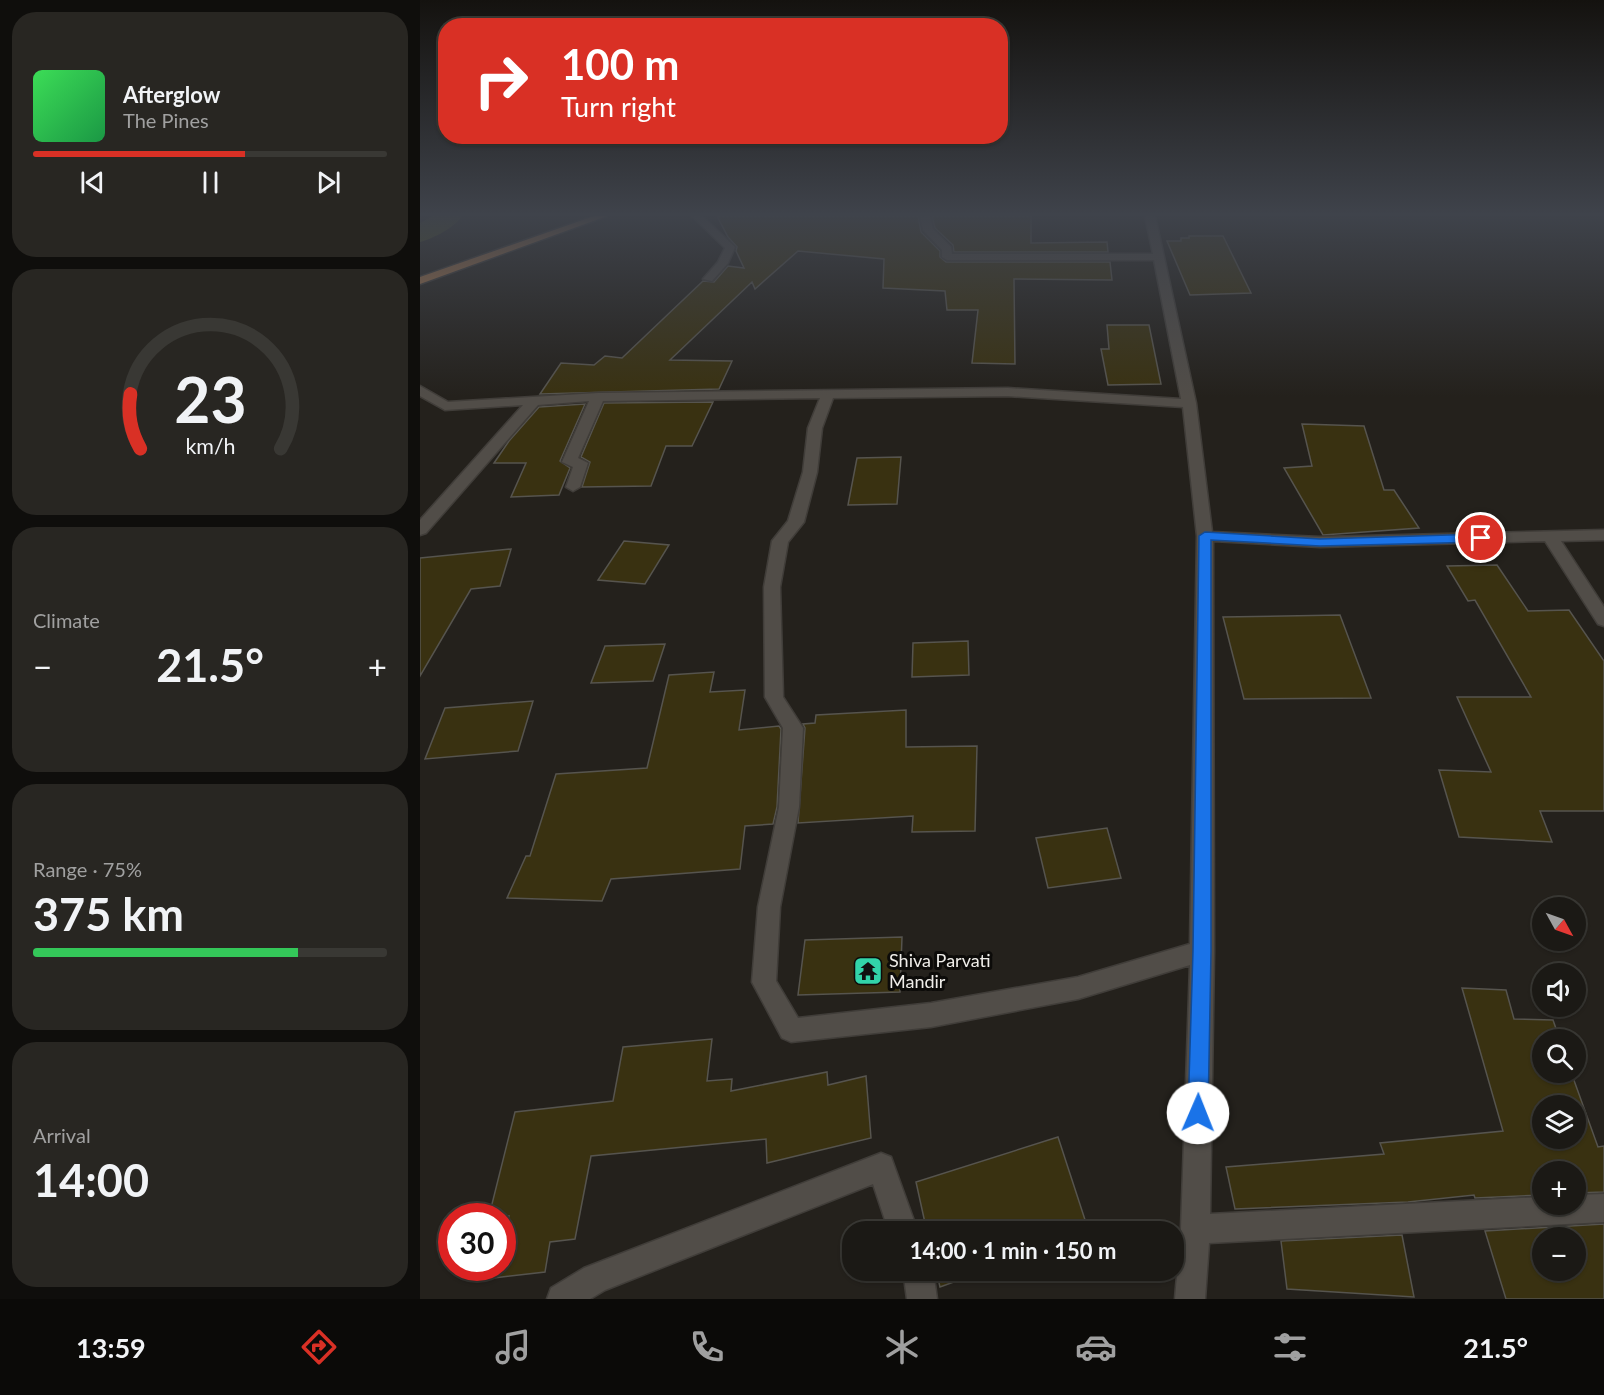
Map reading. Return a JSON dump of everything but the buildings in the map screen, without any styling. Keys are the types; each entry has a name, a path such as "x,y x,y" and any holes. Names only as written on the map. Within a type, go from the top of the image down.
{"street":[{"path":"1163,277 1189,403 1205,536 1202,951 1195,1229 1190,1299"},
{"path":"420,390 445,406 598,397 1008,392 1189,403"},
{"path":"828,395 815,428 810,472 796,522 780,541 772,587 774,697 793,728 789,807 769,907 764,982 791,1030 932,1016 1078,988 1202,951"},
{"path":"573,487 581,463 569,462 598,397"},
{"path":"420,530 535,400"},
{"path":"1205,536 1320,542 1604,535"},
{"path":"1550,536 1604,620"},
{"path":"562,1299 595,1280 881,1167 900,1221"},
{"path":"1195,1229 1604,1208"},
{"path":"920,1281 922,1299"}],"place":[{"name":"Shiva Parvati Mandir","path":"868,971"}],"route":[{"path":"1198,1113 1202,951 1205,536 1320,542 1481,538"}]}
